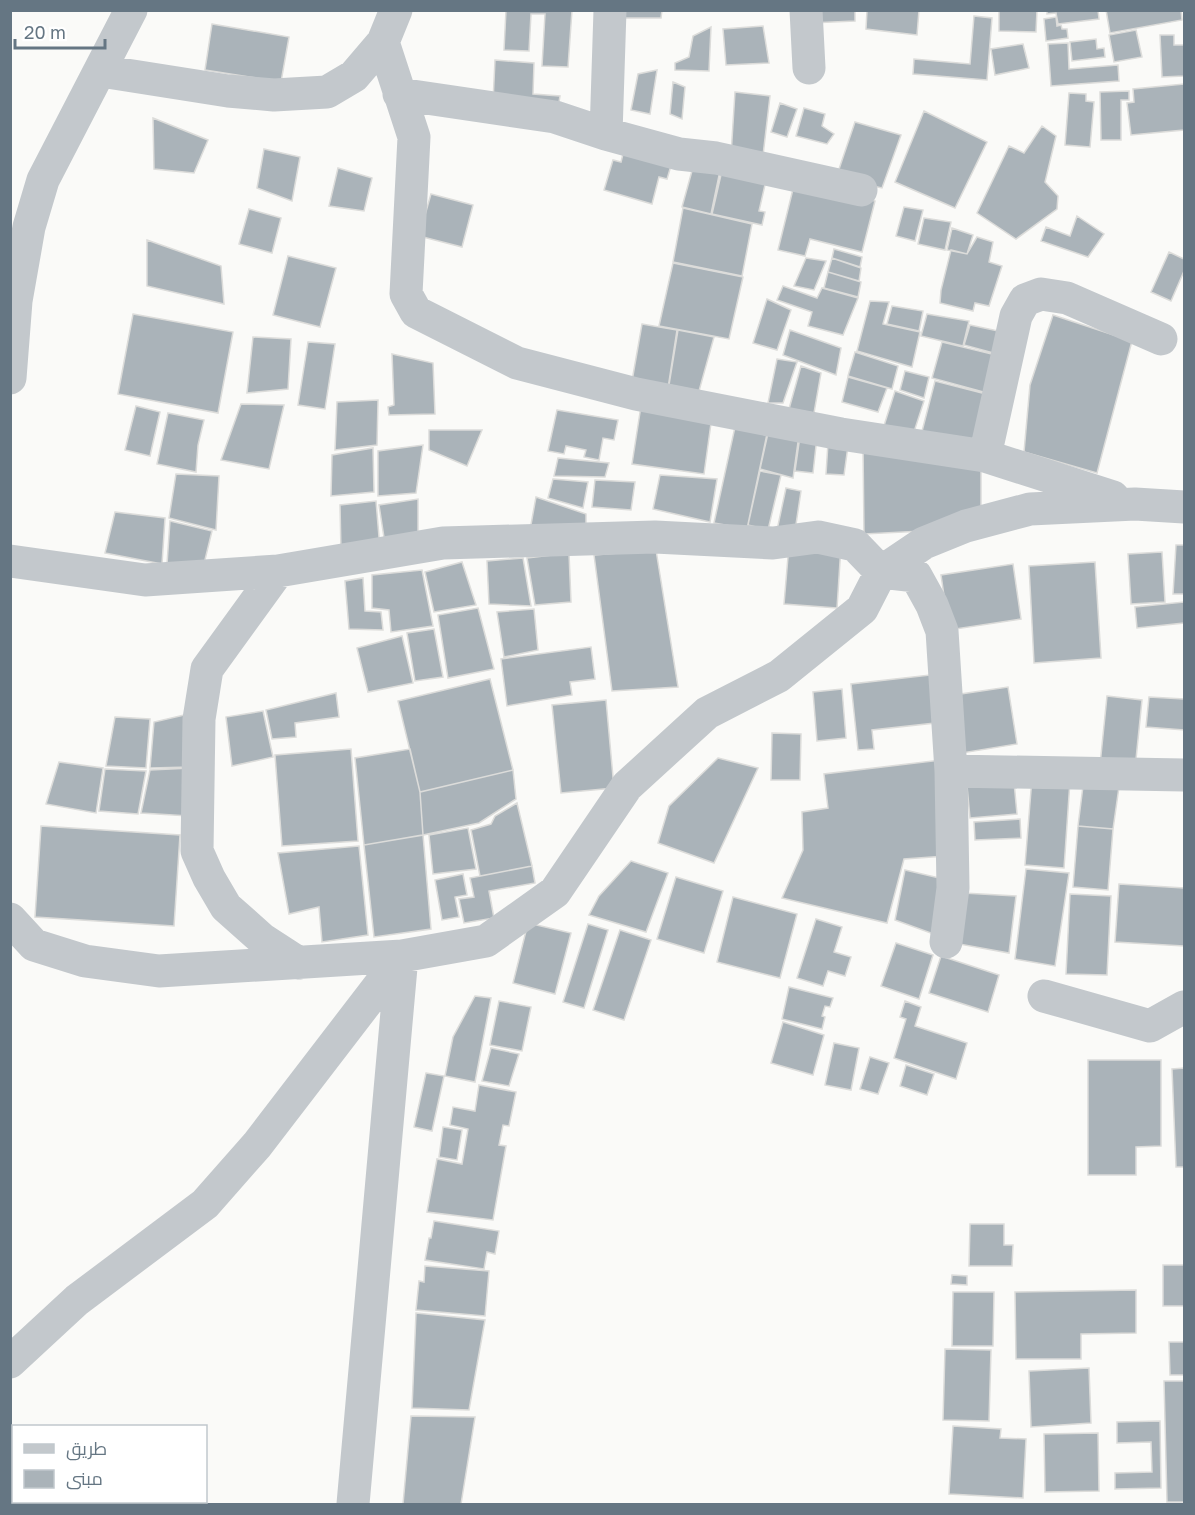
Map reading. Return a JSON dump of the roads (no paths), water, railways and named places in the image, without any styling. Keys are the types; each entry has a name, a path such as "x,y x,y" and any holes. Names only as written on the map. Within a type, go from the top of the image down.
{"street":[{"path":"10,378 16,301 29,227 44,180 131,10"},
{"path":"101,71 228,91 274,95 327,92 354,76 383,42 396,10"},
{"path":"606,135 610,10"},
{"path":"806,10 809,68"},
{"path":"383,42 414,137 406,294 416,312 517,363 603,386 841,434 985,456 1135,504"},
{"path":"399,94 555,117 606,135 679,153 716,158 861,190"},
{"path":"985,456 1016,316 1025,300 1041,294 1067,298 1161,339"},
{"path":"10,919 34,945 85,961 159,971 402,956 486,940 555,891 627,786 707,713 779,676 862,609 881,572 924,543 966,526 1030,509 1135,504 1185,507"},
{"path":"10,561 145,580 279,571 443,543 655,537 773,543 818,537 855,545 881,572 916,576 932,605 942,631 951,771 954,888 946,942"},
{"path":"279,571 207,669 199,719 197,851 226,907 262,939 299,963"},
{"path":"951,771 1185,775"},
{"path":"10,1362 77,1300 205,1204 257,1145 402,956"},
{"path":"353,1504 402,956"},
{"path":"1044,996 1150,1026 1185,1007"}]}
